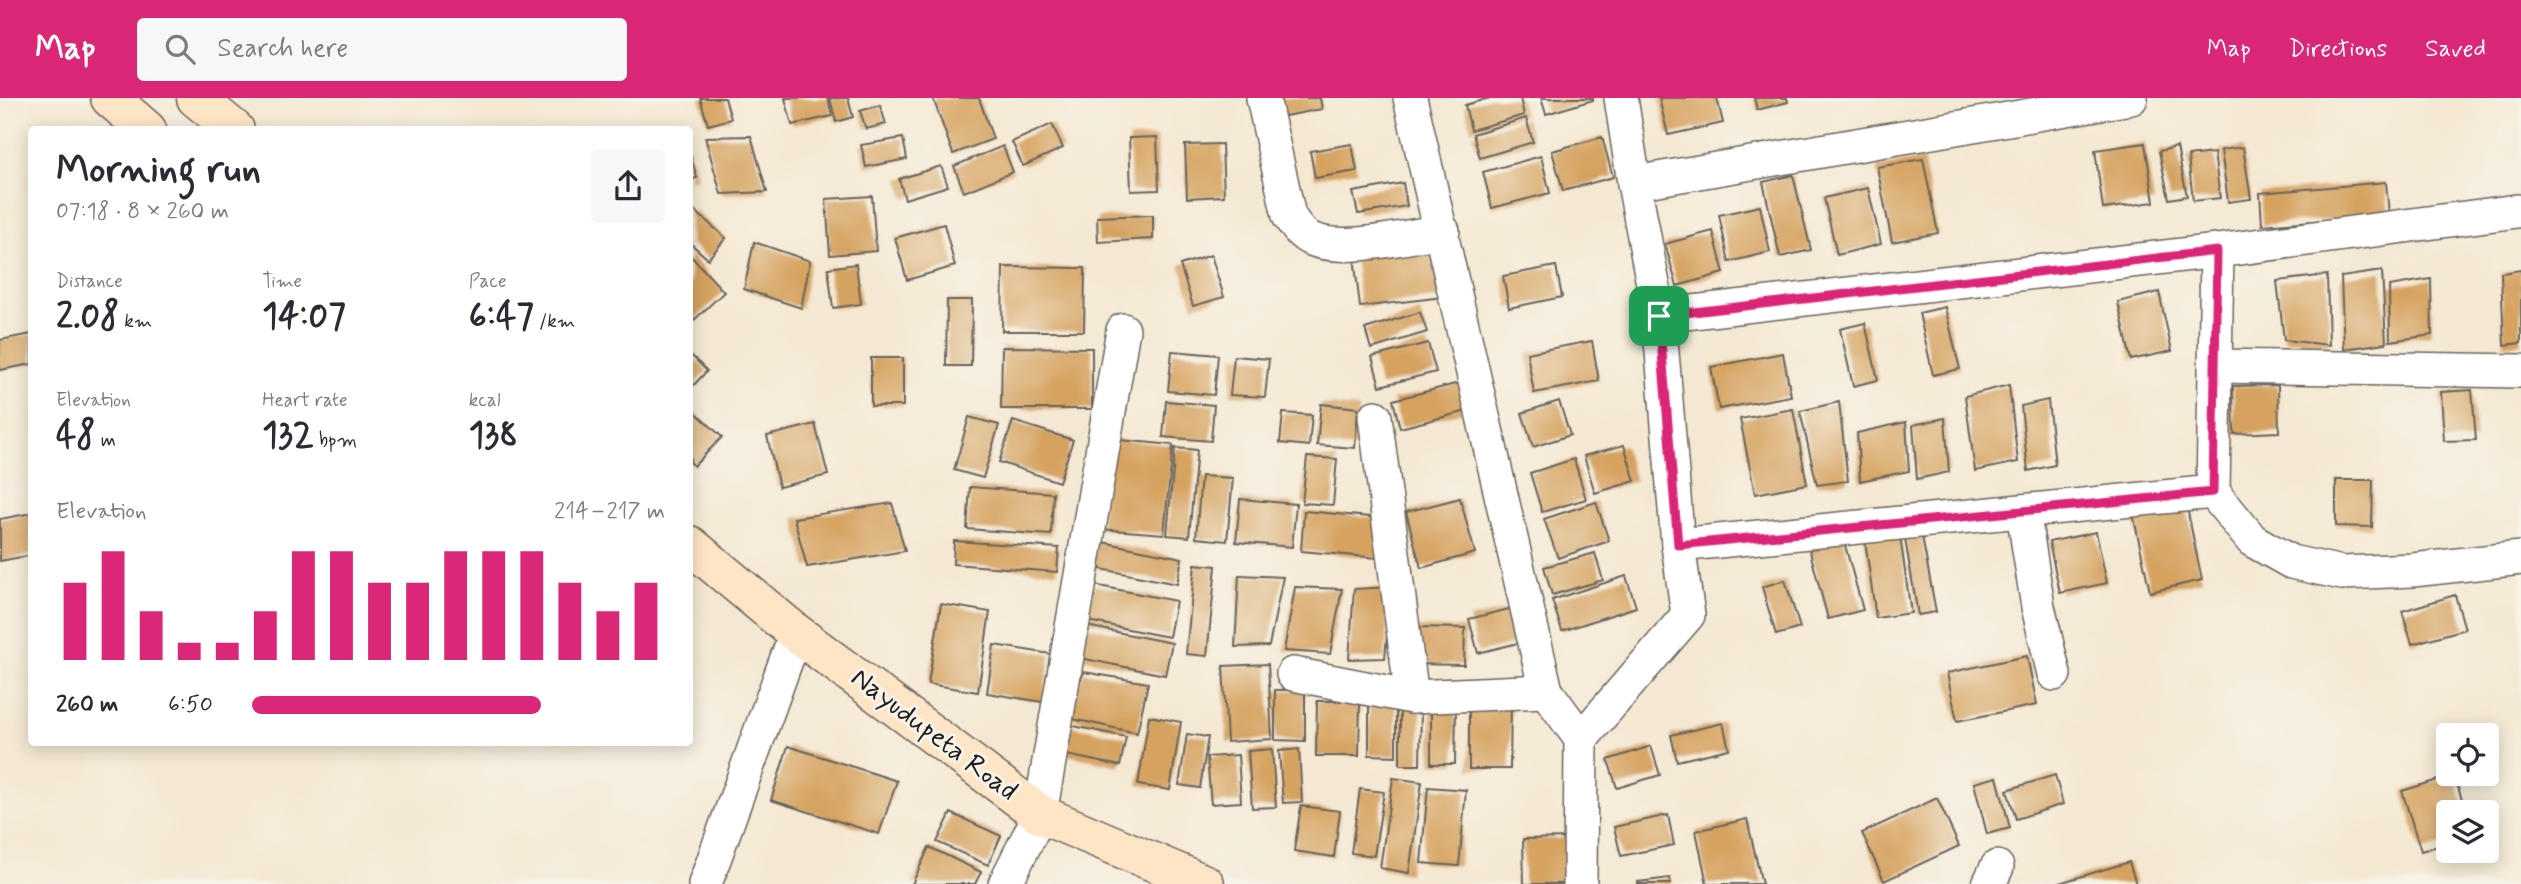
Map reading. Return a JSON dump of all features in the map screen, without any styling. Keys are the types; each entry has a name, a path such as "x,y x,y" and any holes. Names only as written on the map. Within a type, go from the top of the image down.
{"street":[{"path":"110,98 142,126"},
{"path":"196,98 230,126"},
{"path":"1263,98 1289,216 1304,234 1335,245 1443,231"},
{"path":"1410,98 1443,231 1546,691 1581,739 1580,884"},
{"path":"1581,739 1688,615 1678,545 1659,316 1621,98"},
{"path":"1634,183 2131,98"},
{"path":"1659,316 2217,251 2517,211"},
{"path":"2217,251 2213,492 2252,540 2291,562 2342,573 2413,570 2521,558"},
{"path":"1005,884 1040,814 1123,330"},
{"path":"2216,366 2521,371"},
{"path":"1375,417 1412,696"},
{"path":"1678,545 2213,492"},
{"path":"2023,511 2038,607 2054,674"},
{"name":"Nayudupeta Road","path":"693,547 796,633 1040,814 1205,884"},
{"path":"705,884 796,633"},
{"path":"1293,674 1412,696 1546,691"}],"building":[{"path":"700,98 725,98 731,119 708,125"},
{"path":"785,98 828,98 832,116 792,125"},
{"path":"830,98 848,98 853,117 836,122"},
{"path":"933,98 979,98 993,139 953,154"},
{"path":"1270,98 1320,98 1322,109 1274,118"},
{"path":"1490,98 1520,98 1524,115 1471,130 1465,105"},
{"path":"1541,98 1593,98 1593,100 1546,114"},
{"path":"1659,98 1717,98 1723,123 1668,135"},
{"path":"1754,98 1787,98 1788,102 1757,110"},
{"path":"880,105 886,124 866,129 860,111"},
{"path":"1526,118 1533,142 1480,158 1473,134"},
{"path":"1052,124 1063,148 1023,166 1012,142"},
{"path":"751,136 767,192 721,194 705,137"},
{"path":"1157,137 1159,190 1131,191 1129,138"},
{"path":"1602,137 1613,177 1563,191 1552,151"},
{"path":"903,138 907,159 866,167 861,145"},
{"path":"2145,143 2154,202 2103,209 2095,150"},
{"path":"1222,144 1224,196 1187,198 1185,145"},
{"path":"1352,144 1357,171 1315,178 1310,151"},
{"path":"1003,146 1013,172 964,192 954,166"},
{"path":"2177,147 2187,196 2169,199 2159,151"},
{"path":"2243,147 2251,199 2228,202 2221,150"},
{"path":"2214,153 2220,198 2193,201 2188,156"},
{"path":"1541,156 1550,193 1492,208 1483,172"},
{"path":"1923,159 1938,233 1892,242 1877,167"},
{"path":"693,164 697,178 693,179"},
{"path":"941,166 948,186 905,199 899,179"},
{"path":"1793,175 1811,250 1780,257 1763,182"},
{"path":"2386,182 2389,215 2262,225 2260,193"},
{"path":"1403,183 1407,206 1358,214 1353,192"},
{"path":"1868,188 1881,244 1837,255 1824,198"},
{"path":"872,196 876,251 830,255 826,199"},
{"path":"1760,206 1770,252 1729,262 1719,215"},
{"path":"693,211 726,238 708,259 693,246"},
{"path":"1153,215 1153,239 1098,242 1097,217"},
{"path":"944,224 955,266 907,280 895,238"},
{"path":"1713,231 1724,273 1677,286 1665,244"},
{"path":"1437,238 1443,297 1360,307 1353,248"},
{"path":"754,242 810,261 801,308 744,289"},
{"path":"1211,255 1224,297 1193,306 1180,265"},
{"path":"693,258 724,292 693,321"},
{"path":"856,264 861,304 833,308 828,268"},
{"path":"1556,266 1562,297 1509,308 1503,276"},
{"path":"1003,267 1085,268 1084,331 1002,331"},
{"path":"2521,270 2521,343 2504,345 2501,273"},
{"path":"2382,271 2386,343 2344,349 2341,277"},
{"path":"2327,275 2329,345 2284,340 2277,281"},
{"path":"2431,279 2432,335 2390,341 2389,286"},
{"path":"2159,292 2172,351 2131,360 2118,302"},
{"path":"947,300 972,300 971,366 946,366"},
{"path":"1945,307 1960,369 1933,375 1919,313"},
{"path":"1420,312 1427,332 1371,349 1365,329"},
{"path":"1865,323 1878,380 1853,386 1840,329"},
{"path":"28,335 28,365 0,370 0,340"},
{"path":"1592,341 1599,381 1534,393 1527,353"},
{"path":"1428,343 1436,372 1380,386 1372,357"},
{"path":"1002,347 1092,348 1092,409 1001,409"},
{"path":"1172,351 1218,355 1214,395 1168,391"},
{"path":"1783,353 1791,396 1719,409 1711,367"},
{"path":"1234,356 1269,359 1265,397 1230,395"},
{"path":"693,357 707,371 693,386"},
{"path":"871,358 903,358 903,406 871,406"},
{"path":"1467,381 1475,409 1400,428 1393,400"},
{"path":"2009,385 2018,462 1975,471 1965,396"},
{"path":"2278,385 2279,432 2234,434 2233,386"},
{"path":"2472,390 2476,440 2444,441 2441,392"},
{"path":"2048,400 2055,465 2028,471 2021,406"},
{"path":"1166,401 1214,405 1211,441 1163,437"},
{"path":"1559,401 1570,435 1533,447 1522,413"},
{"path":"1839,402 1848,481 1817,485 1800,411"},
{"path":"1321,404 1358,408 1355,448 1317,445"},
{"path":"1793,409 1807,484 1755,494 1740,419"},
{"path":"693,410 722,437 693,465"},
{"path":"1283,413 1312,415 1309,446 1280,443"},
{"path":"969,417 999,425 983,478 954,470"},
{"path":"1945,418 1949,472 1917,479 1913,425"},
{"path":"1013,421 1073,440 1059,482 999,462"},
{"path":"1906,422 1909,471 1860,481 1857,433"},
{"path":"815,424 828,475 779,487 767,436"},
{"path":"1109,439 1173,445 1164,534 1100,529"},
{"path":"1624,445 1635,481 1595,493 1584,456"},
{"path":"1175,448 1197,450 1189,537 1167,535"},
{"path":"1307,457 1337,459 1333,505 1302,503"},
{"path":"1574,459 1586,499 1542,512 1530,473"},
{"path":"1201,476 1233,478 1227,541 1196,538"},
{"path":"2336,480 2373,480 2372,527 2336,526"},
{"path":"970,487 1053,493 1051,535 967,529"},
{"path":"1460,498 1475,553 1421,568 1406,512"},
{"path":"1240,499 1296,504 1292,547 1236,542"},
{"path":"1596,502 1609,541 1558,558 1544,519"},
{"path":"892,503 905,551 807,567 794,518"},
{"path":"2186,503 2202,580 2150,592 2133,514"},
{"path":"1304,511 1381,518 1378,558 1301,551"},
{"path":"28,514 28,556 0,561 0,519"},
{"path":"1899,529 1911,613 1876,618 1864,534"},
{"path":"1921,531 1936,612 1918,615 1904,533"},
{"path":"2096,532 2107,583 2060,593 2049,542"},
{"path":"1843,538 1863,610 1828,619 1809,548"},
{"path":"954,541 1059,548 1057,572 953,564"},
{"path":"1097,541 1182,558 1177,584 1091,567"},
{"path":"1595,553 1603,580 1552,595 1544,567"},
{"path":"1195,564 1216,566 1207,656 1186,654"},
{"path":"1239,575 1283,577 1269,646 1235,647"},
{"path":"1626,576 1636,607 1562,631 1552,600"},
{"path":"1785,580 1800,628 1776,635 1762,587"},
{"path":"1094,585 1176,601 1169,637 1087,621"},
{"path":"1295,587 1342,589 1330,654 1284,651"},
{"path":"1391,587 1385,658 1349,659 1354,589"},
{"path":"2455,595 2465,629 2412,644 2402,611"},
{"path":"941,604 990,612 978,692 928,684"},
{"path":"1513,608 1522,642 1478,653 1469,619"},
{"path":"1086,626 1172,643 1165,675 1080,658"},
{"path":"1414,627 1465,628 1464,665 1413,664"},
{"path":"994,645 1051,654 1043,702 987,693"},
{"path":"2027,656 2037,705 1957,721 1947,673"},
{"path":"1268,664 1272,739 1227,742 1223,666"},
{"path":"1084,672 1148,683 1137,733 1064,717"},
{"path":"1275,690 1305,690 1305,741 1275,740"},
{"path":"1317,701 1360,701 1359,756 1316,756"},
{"path":"1469,701 1511,701 1510,769 1469,769"},
{"path":"1369,704 1396,705 1396,756 1369,755"},
{"path":"1400,708 1421,708 1420,765 1400,765"},
{"path":"1431,709 1456,709 1455,764 1431,764"},
{"path":"1149,716 1181,722 1170,790 1138,785"},
{"path":"1723,723 1729,749 1677,761 1671,735"},
{"path":"1064,724 1126,737 1120,766 1057,753"},
{"path":"1187,734 1208,737 1200,788 1179,785"},
{"path":"788,746 897,781 879,834 771,800"},
{"path":"1651,746 1660,775 1617,788 1608,760"},
{"path":"1272,749 1276,807 1252,808 1248,751"},
{"path":"1299,749 1302,802 1283,803 1279,751"},
{"path":"1238,755 1241,802 1211,804 1207,757"},
{"path":"2055,775 2063,804 2016,819 2007,790"},
{"path":"1997,777 2010,828 1987,834 1974,783"},
{"path":"1393,778 1422,782 1409,873 1380,868"},
{"path":"2436,781 2436,786 2458,786 2462,800 2436,800 2436,847 2421,851 2402,791"},
{"path":"1428,787 1466,790 1459,866 1421,863"},
{"path":"1360,789 1384,792 1374,856 1351,853"},
{"path":"1937,798 1959,846 1884,881 1862,833"},
{"path":"1301,806 1340,811 1334,857 1294,851"},
{"path":"951,813 1001,836 988,865 937,842"},
{"path":"1668,815 1674,845 1621,856 1614,827"},
{"path":"1747,819 1762,884 1707,884 1696,831"},
{"path":"1569,838 1570,884 1524,884 1523,839"},
{"path":"929,847 981,872 975,884 912,884"},
{"path":"2129,862 2136,884 2059,884 2059,883"},
{"path":"1670,878 1671,884 1638,884 1638,882"}],"route":[{"path":"2217,251 2213,492 1678,545 1659,316 2217,251"}]}
